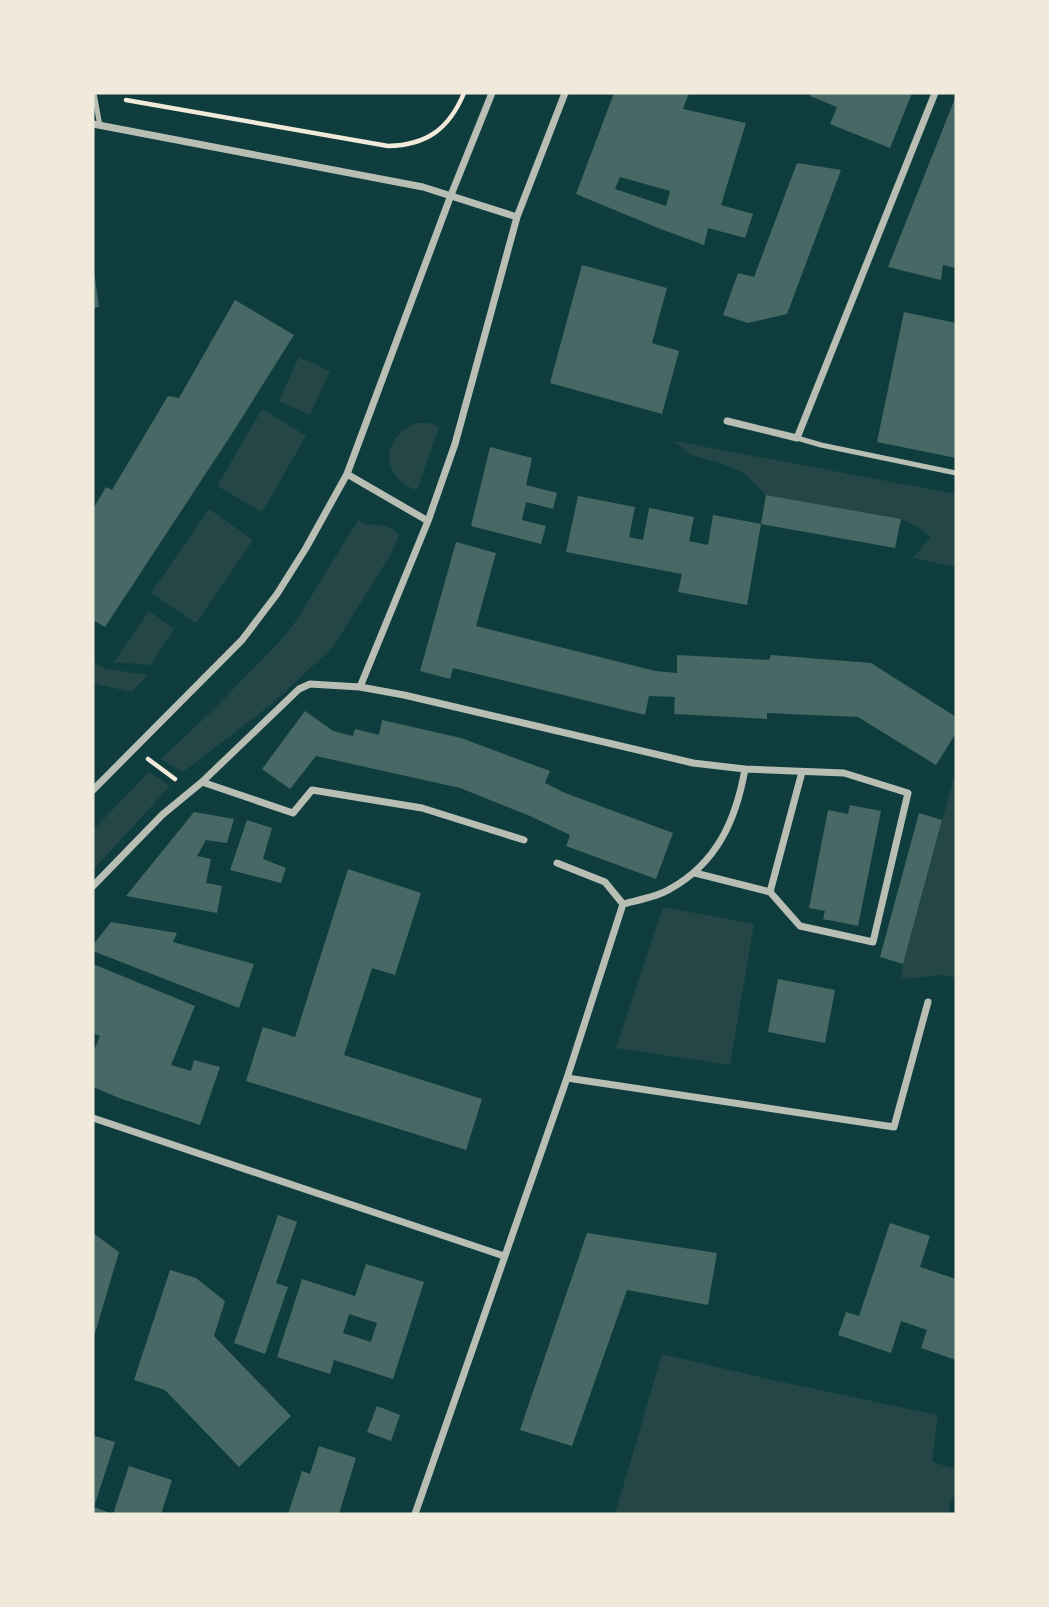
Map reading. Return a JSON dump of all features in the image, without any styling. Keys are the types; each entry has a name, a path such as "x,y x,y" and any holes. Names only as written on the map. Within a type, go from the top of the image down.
{"street":[{"path":"93,790 242,640 277,594 306,548 347,474 492,93"},
{"path":"360,687 428,521 454,443 517,217 565,93"},
{"path":"727,421 797,438 935,93"},
{"path":"96,125 423,187 517,217"},
{"path":"347,474 428,521"},
{"path":"93,886 162,815 202,782 299,689 310,684 360,687 404,695 693,764 844,773 908,793 873,942 800,926 770,892 695,873"},
{"path":"624,904 668,891 695,873 729,826 740,798 746,769"},
{"path":"770,892 802,772"},
{"path":"202,782 293,813 312,790 422,808 524,840"},
{"path":"557,863 606,882 624,904"},
{"path":"415,1514 567,1078 624,904"},
{"path":"567,1078 894,1127 928,1002"},
{"path":"93,1118 504,1256"}],"lane":[{"path":"94,93 96,125"},
{"path":"797,438 956,473"}],"path":[{"path":"126,100 398,146 409,145 431,136 457,111 464,93"},
{"path":"133,749 190,790"}],"shaded area":[{"path":"299,357 330,371 310,415 279,401"},
{"path":"262,409 306,436 262,512 217,486"},
{"path":"417,423 439,427 417,490 396,476 389,457 396,438"},
{"path":"674,441 956,494 956,567 913,558 931,537 916,526 900,519 766,495 745,474 721,463 691,455"},
{"path":"209,509 253,540 196,623 151,593"},
{"path":"358,520 365,524 387,526 399,534 391,554 333,647 273,703 183,772 161,759 284,637"},
{"path":"149,611 174,629 150,665 114,662"},
{"path":"93,662 106,669 148,675 131,692 93,683"},
{"path":"956,770 956,978 942,975 901,979 903,964"},
{"path":"149,772 170,786 93,870 93,830"},
{"path":"663,907 754,924 730,1065 616,1048"},
{"path":"662,1354 938,1415 932,1462 956,1469 956,1492 949,1514 615,1514"}],"building":[{"path":"614,93 689,93 683,109 746,123 721,205 753,214 745,238 708,228 704,245 576,194","holes":["620,177 670,191 666,206 615,189"]},
{"path":"811,93 912,93 890,148 830,124 837,107 810,96"},
{"path":"956,96 956,268 943,265 941,280 888,267"},
{"path":"797,163 841,170 787,314 748,323 723,315 738,273 754,277"},
{"path":"582,265 667,288 652,343 679,351 662,414 550,383"},
{"path":"93,270 99,307 93,308"},
{"path":"235,300 294,335 105,627 93,620 93,509 106,487 112,490 168,396 179,398"},
{"path":"904,312 956,323 956,458 877,442"},
{"path":"490,447 532,458 526,485 557,493 553,509 526,502 522,520 546,526 541,544 471,526"},
{"path":"766,495 901,519 895,548 761,524"},
{"path":"578,496 635,507 629,537 643,540 649,508 694,517 689,541 708,545 713,515 761,524 747,605 678,592 682,574 566,552"},
{"path":"456,542 496,553 476,626 655,671 677,673 677,655 769,660 771,655 871,663 956,717 956,733 936,765 858,717 767,713 767,719 674,714 675,697 649,696 645,715 453,668 450,679 420,671"},
{"path":"305,711 333,731 353,736 355,729 379,735 382,720 461,738 550,771 545,783 673,833 656,879 566,846 570,835 460,788 316,756 290,789 262,769"},
{"path":"850,805 881,811 858,926 823,919 825,911 809,908 828,810 848,814"},
{"path":"194,812 234,819 227,843 206,840 197,856 211,859 206,883 222,886 217,913 126,896"},
{"path":"919,813 942,820 903,964 880,957"},
{"path":"247,820 272,828 263,859 286,868 281,883 230,870"},
{"path":"348,869 421,893 395,975 372,968 344,1055 482,1099 466,1150 246,1081 263,1027 295,1037"},
{"path":"111,922 177,933 173,942 254,964 239,1008 93,951 93,945"},
{"path":"93,964 195,1006 171,1065 191,1071 194,1060 220,1067 200,1125 93,1087 93,1053 100,1036 93,1033"},
{"path":"778,979 835,990 825,1043 768,1032"},
{"path":"278,1215 297,1222 276,1283 288,1287 265,1354 234,1343"},
{"path":"890,1223 930,1236 920,1267 956,1279 956,1360 921,1348 927,1330 901,1321 891,1353 838,1335 846,1312 859,1316"},
{"path":"93,1233 119,1252 93,1340"},
{"path":"587,1233 717,1253 708,1305 627,1290 572,1446 520,1430"},
{"path":"366,1264 424,1282 393,1379 334,1360 330,1374 277,1357 302,1279 355,1296","holes":["349,1314 377,1323 371,1342 343,1333"]},
{"path":"170,1270 196,1278 225,1301 214,1336 291,1416 239,1467 165,1390 134,1380"},
{"path":"377,1406 400,1415 391,1441 367,1432"},
{"path":"95,1436 115,1442 94,1507 113,1514 93,1514"},
{"path":"319,1446 356,1458 339,1514 288,1514 302,1471 310,1474"},
{"path":"129,1466 172,1480 161,1514 113,1514"}]}
